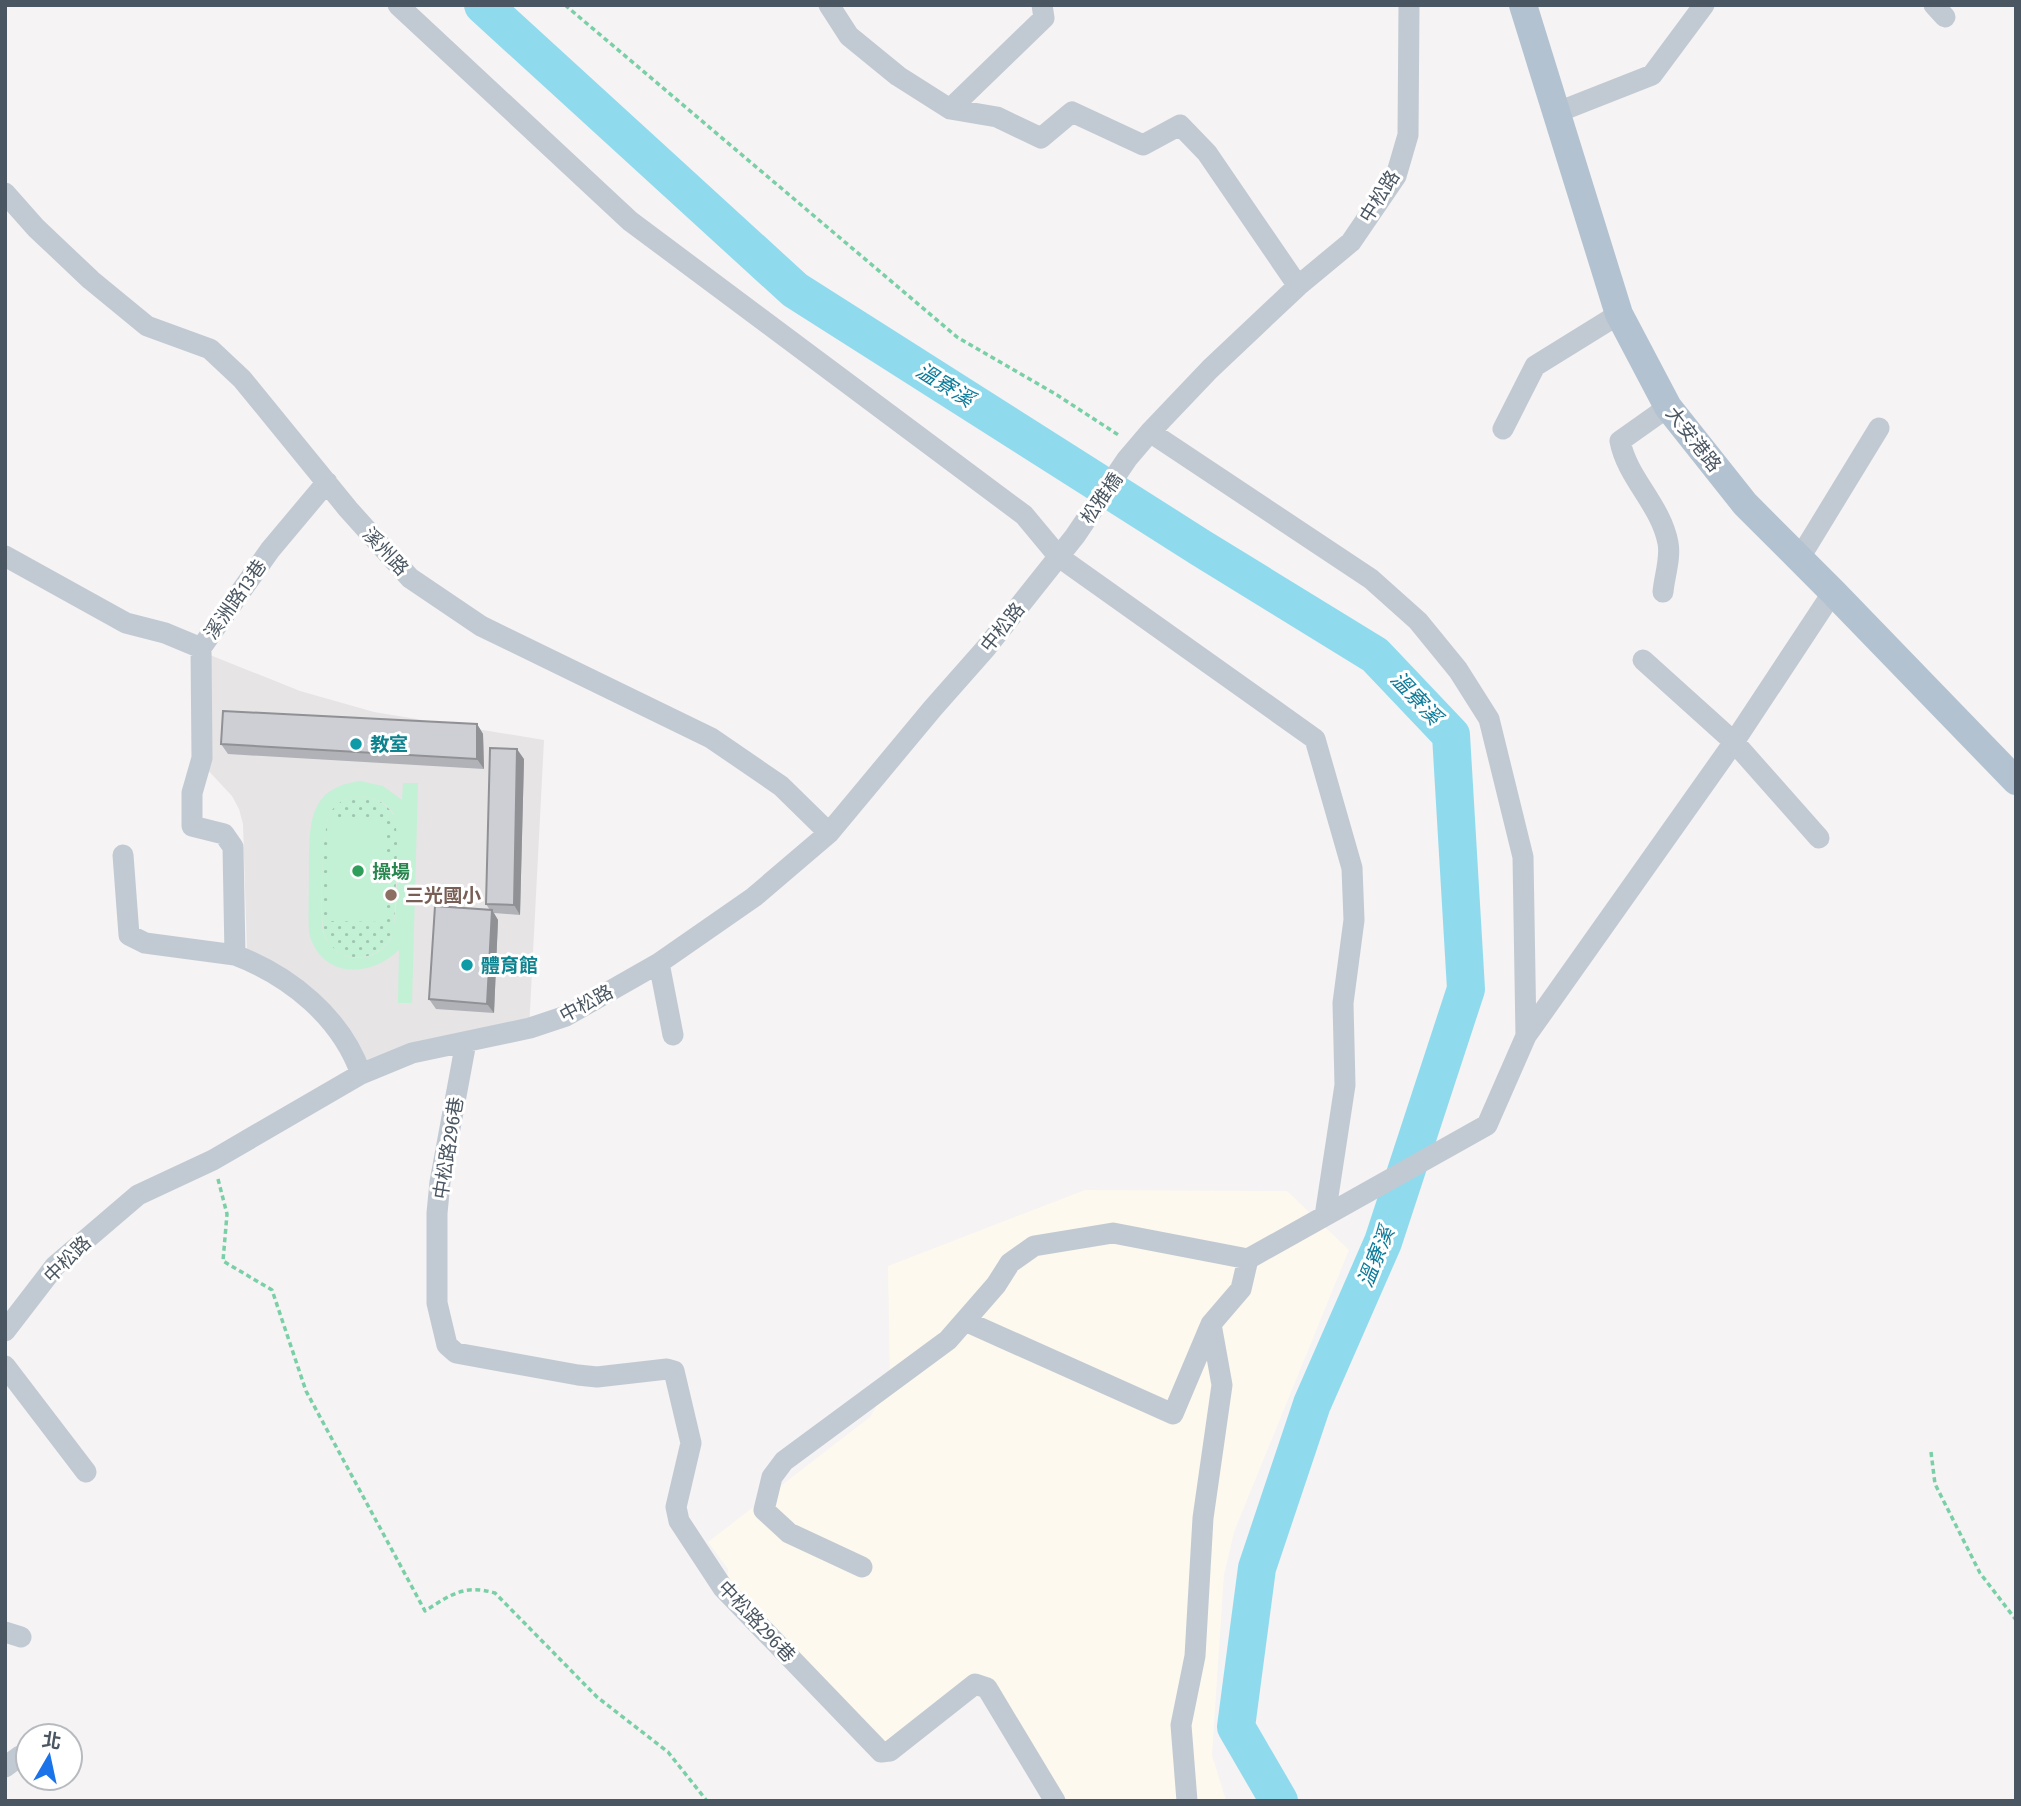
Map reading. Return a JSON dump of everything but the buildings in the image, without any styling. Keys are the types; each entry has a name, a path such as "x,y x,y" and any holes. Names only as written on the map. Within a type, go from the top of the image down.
{"main road":[{"name":"大安港路","path":"1523,5 1619,314 1668,407 1745,504 2016,781"}],"street":[{"path":"398,5 630,221 1024,515 1059,557 1315,739 1352,868 1354,920 1343,1003 1345,1086 1325,1216"},
{"path":"830,5 849,36 898,76 950,109 997,117 1041,138 1072,112 1143,145 1180,125 1207,153 1298,286"},
{"path":"950,109 1044,18 1042,5"},
{"name":"中松路","path":"1138,446 1210,369 1298,286 1351,242 1396,176 1408,135 1409,5"},
{"path":"1558,112 1652,75 1704,5"},
{"name":"溪州路","path":"5,193 36,228 90,280 147,326 210,349 242,379 348,509 410,578 481,626 711,738 781,786 829,833"},
{"path":"1503,429 1535,366 1619,314"},
{"path":"1663,592 1668,545 1656,512 1623,455 1620,441 1668,407"},
{"path":"1799,559 1880,428"},
{"path":"1138,446 1371,579 1418,621 1458,670 1489,719 1523,857 1526,1036"},
{"name":"松雅橋","path":"1075,536 1138,446"},
{"name":"溪洲路13巷","path":"5,556 126,623 165,633 201,648 270,550 327,482"},
{"name":"中松路","path":"5,1331 55,1266 138,1195 213,1160 360,1074 412,1053 530,1028 566,1016 659,963 754,897 829,833 986,648 1075,536"},
{"path":"862,1567 789,1533 764,1510 772,1477 785,1461 948,1340 996,1285 1010,1263 1034,1247 1113,1233 1248,1259 1488,1125 1526,1036 1734,741 1833,592"},
{"path":"201,648 202,758 192,793 192,826 224,834 233,847 235,955"},
{"path":"1643,660 1734,741 1819,838"},
{"path":"123,856 129,934 145,943 235,955 254,962 294,985 306,995 352,1051 360,1074"},
{"path":"659,963 673,1035"},
{"name":"中松路296巷","path":"466,1042 440,1182 438,1213 437,1303 450,1350 587,1376 667,1369 674,1371 691,1443 676,1507 677,1515 723,1588 881,1752 890,1751 975,1684 987,1688 1055,1801"},
{"path":"965,1321 1173,1414 1211,1324 1241,1289 1248,1259"},
{"path":"1186,1801 1181,1726 1195,1657 1203,1518 1222,1385 1211,1324"},
{"path":"5,1366 86,1472"}],"path":[{"path":"565,5 957,337 1138,446"},
{"path":"213,1160 227,1214 223,1261 272,1290 306,1391 425,1611 453,1593 478,1588 495,1593 597,1697 668,1752 707,1801"},
{"path":"1931,1452 1934,1485 1980,1573 2016,1620"}],"shaded area":[{"name":"三光國小","path":"200,651 300,691 374,712 544,740 529,1030 356,1076 345,1042 247,951 243,824 232,796 204,766"},
{"path":"1085,1190 1287,1191 1349,1250 1234,1532 1224,1575 1212,1755 1226,1801 1064,1801 990,1677 887,1750 727,1584 728,1569 708,1542 870,1417 890,1384 888,1266"}],"green space":[{"path":"360,781 383,786 402,800 403,783 418,783 412,1003 398,1003 399,950 374,966 348,969 335,966 324,959 315,948 309,933 309,852 312,823 321,800 343,785","holes":["366,797 379,801 393,813 397,854 396,913 392,936 386,945 378,952 363,958 352,958 338,952 324,935 323,853 327,821 333,809 347,799"]},
{"path":"361,796 375,799 386,806 394,816 398,829 394,930 381,949 371,955 350,957 332,947 325,936 322,913 323,854 330,813 343,800"},
{"name":"操場","path":"330,820 387,820 386,922 328,921"}],"waterway":[{"name":"溫寮溪","path":"483,5 795,290 1201,548 1375,655 1451,735 1466,989 1383,1242 1312,1404 1257,1568 1236,1727 1279,1801"}],"place":[{"name":"教室","path":"356,744"},
{"name":"操場","path":"358,871"},
{"name":"三光國小","path":"391,895"},
{"name":"體育館","path":"467,965"}]}
